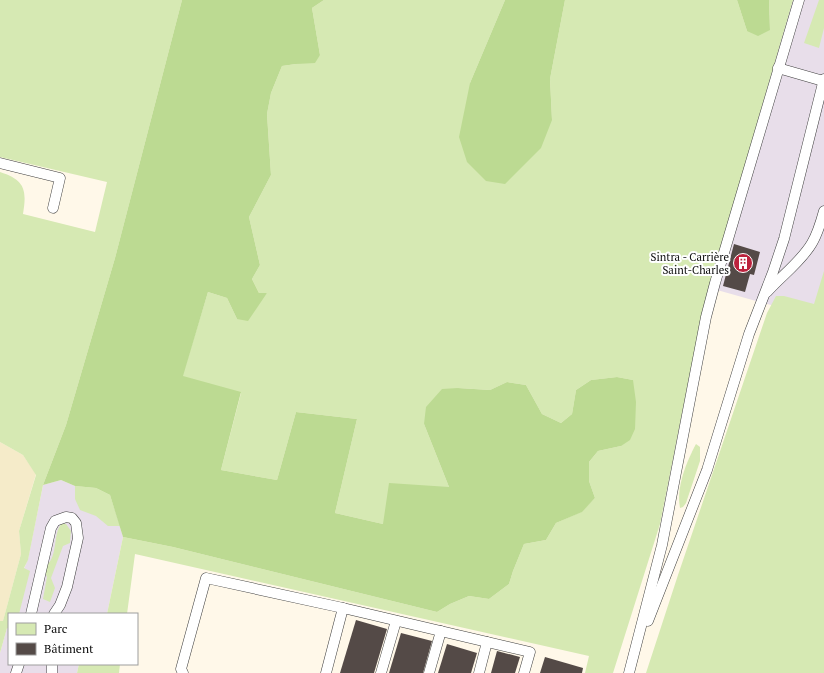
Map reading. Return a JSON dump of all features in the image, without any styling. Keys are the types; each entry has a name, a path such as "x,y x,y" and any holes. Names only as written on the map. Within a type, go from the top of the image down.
{"lane":[{"path":"629,673 662,545 706,317 799,0"},
{"path":"633,660 707,470 749,334 784,239 824,80 778,68"},
{"path":"0,163 60,178 53,208"},
{"path":"762,296 797,261 812,243 824,210"},
{"path":"31,613 51,528 55,521 66,517 72,518 76,523 78,538 67,587 60,605 55,613"},
{"path":"183,673 181,669 206,578 396,620 530,652 524,673"},
{"path":"326,673 343,608"},
{"path":"381,673 396,620"},
{"path":"429,673 441,631"},
{"path":"479,673 487,642"}],"shaded area":[{"path":"793,0 824,0 824,320 710,288"},
{"path":"0,442 23,455 36,474 19,531 21,554 3,621 0,621"},
{"path":"61,480 75,486 115,510 123,537 107,613 8,613 8,624 3,621 28,559 43,485"},
{"path":"8,624 8,665 79,665 77,673 0,673 0,653"}],"green space":[{"path":"0,0 182,0 115,258 66,425 43,485 28,560 24,568 30,571 19,613 8,613 8,628 0,653 0,621 3,621 21,554 19,531 36,475 23,455 0,442 0,172 15,179 22,187 25,198 23,214 95,232 107,182 0,157"},
{"path":"182,0 324,0 312,8 320,55 315,63 282,66 271,93 267,114 271,175 249,217 260,265 252,279 259,293 267,293 248,321 237,319 227,298 208,292 183,376 241,392 221,470 277,480 296,412 357,419 335,513 383,524 389,483 449,487 424,424 426,407 442,389 458,388 490,390 507,382 526,385 542,414 561,423 572,414 576,390 591,380 617,377 633,380 636,402 635,429 630,440 621,446 598,451 589,462 589,481 595,498 582,512 556,523 546,540 524,544 509,584 489,599 469,596 450,604 437,612 173,547 123,537 110,495 96,488 75,486 61,480 43,485 66,425 115,258"},
{"path":"324,0 505,0 470,83 552,120 550,79 565,0 737,0 747,31 770,30 769,0 793,0 703,308 660,524 613,673 585,673 589,656 135,554 127,613 107,613 123,537 173,547 437,612 450,604 469,596 489,599 509,584 524,544 546,540 556,523 581,512 595,498 589,481 589,462 598,451 621,446 633,380 617,377 591,380 576,390 572,414 561,423 542,414 526,385 507,382 490,390 458,388 424,424 449,487 383,524 335,513 357,419 296,412 277,480 221,470 241,393 182,377 208,292 227,298 237,319 267,293 259,293 252,279 260,265 249,217 271,175 267,114 271,93 282,66 296,64 320,55 312,8"},
{"path":"505,0 565,0 550,79 552,120 541,148 505,184 486,181 467,162 459,137 470,83"},
{"path":"737,0 769,0 770,30 758,36 747,31"},
{"path":"819,0 824,0 824,28 819,48 804,43"},
{"path":"824,271 824,673 646,673 767,313 776,296 784,296 814,304"},
{"path":"696,444 700,447 700,461 686,503 680,508 679,492 685,467"},
{"path":"75,486 96,488 110,495 120,526 108,526 96,516 80,510 75,499"},
{"path":"62,523 66,524 71,531 70,543 63,546 51,578 55,588 50,602 43,599 47,577 45,572 46,566 53,556 57,533"},
{"path":"79,665 120,665 119,673 77,673"}],"building":[{"name":"Sintra - Carrière Saint-Charles","path":"734,244 760,252 754,275 750,274 745,292 723,286"},
{"path":"356,620 387,629 374,673 340,673"},
{"path":"401,633 432,641 423,673 389,673"},
{"path":"447,644 477,653 471,673 438,673"},
{"path":"497,651 520,657 515,673 491,673"},
{"path":"545,657 583,668 582,673 540,673"}],"place":[{"name":"Sintra - Carrière Saint-Charles","path":"743,263"}]}
